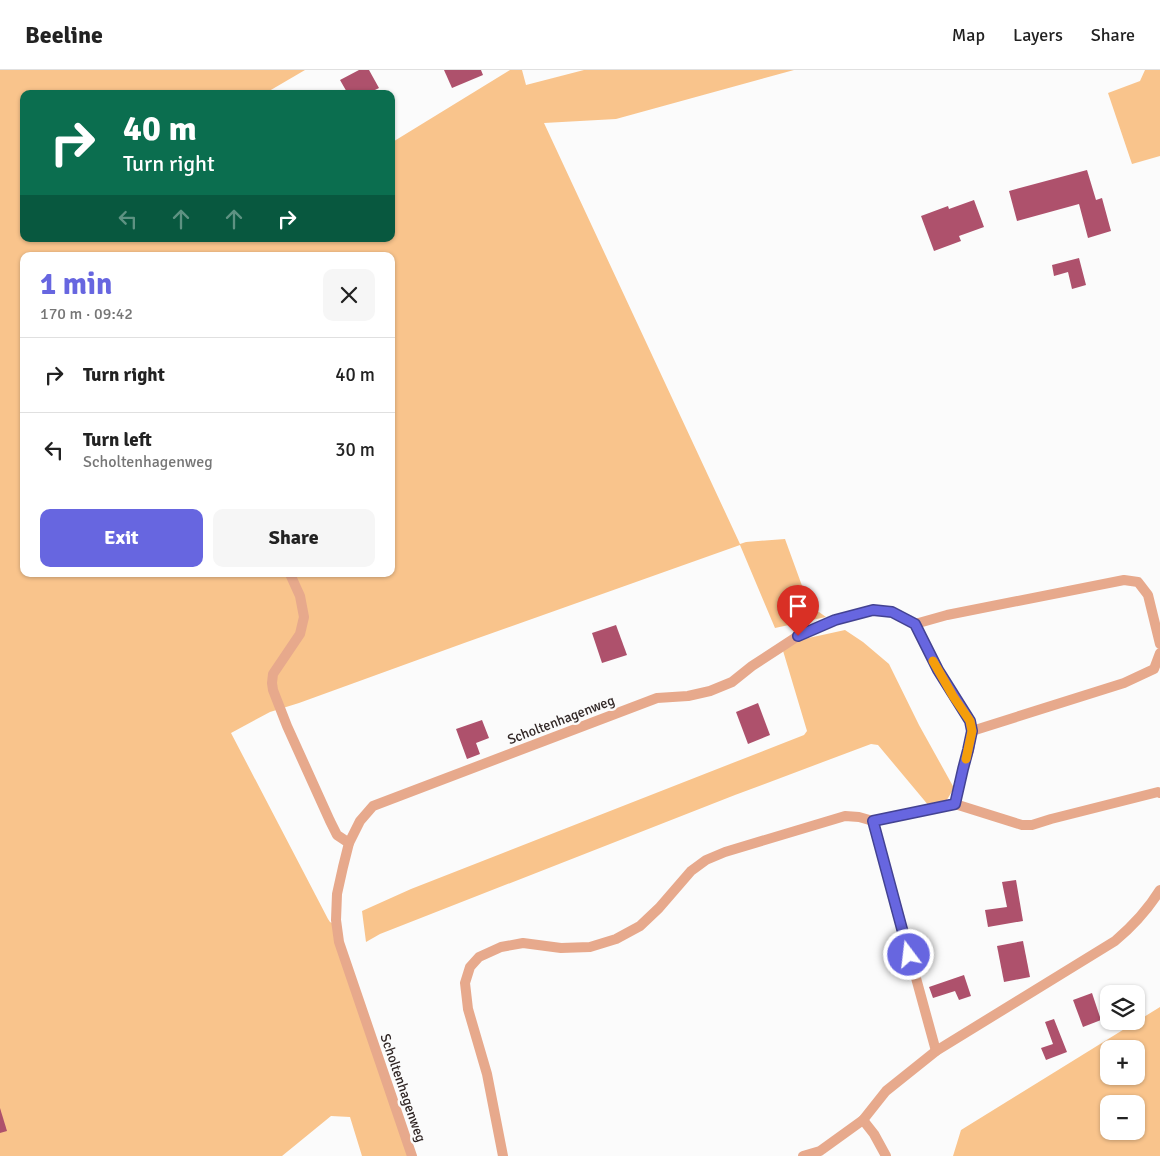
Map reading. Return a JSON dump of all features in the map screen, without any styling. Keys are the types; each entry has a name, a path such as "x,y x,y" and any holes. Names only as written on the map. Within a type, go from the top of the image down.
{"lane":[{"path":"291,577 300,596 304,617 300,634 273,674 273,690 330,821 337,835 349,843"},
{"path":"955,804 972,731 970,721 938,670 915,624 947,615 1124,580 1138,582 1148,595 1160,644"},
{"name":"Scholtenhagenweg","path":"412,1156 339,942 336,920 337,894 349,843 360,822 373,806 657,698 688,696 710,691 732,682 752,666 798,636 835,620 873,610 892,612 915,624"},
{"path":"972,731 1124,683 1154,669 1160,653"},
{"path":"503,1156 487,1074 468,1009 465,983 470,967 479,957 501,947 523,943 561,948 590,947 616,939 640,926 659,908 691,871 706,860 725,852 845,816 873,821 955,804 1022,825 1032,825 1160,793"},
{"path":"873,821 936,1051"},
{"path":"803,1156 820,1152 863,1120 886,1091 936,1051 1115,941 1136,923 1152,904 1160,890"},
{"path":"863,1120 874,1134 886,1156"}],"shaded area":[{"path":"0,70 305,70 271,90 20,90 20,242 395,242 395,141 510,70 522,70 526,85 584,70 794,70 616,119 544,123 740,544 785,539 809,605 826,617 775,628 740,545 270,712 231,733 328,919 337,926 408,1156 362,1156 350,1117 331,1116 282,1156 0,1156"},
{"path":"1145,70 1160,70 1160,156 1132,164 1108,93 1140,81"},
{"path":"845,630 863,642 889,664 919,725 954,788 945,803 929,806 878,745 871,744 735,795 380,934 366,942 362,911 411,889 804,735 807,731 781,644"},
{"path":"1160,1007 1160,1156 953,1156 961,1130 1100,1044 1100,1085 1145,1085 1145,1040 1107,1040 1123,1030 1145,1030 1145,1016"}],"building":[{"path":"359,70 369,70 379,88 375,90 346,90 340,80"},
{"path":"444,70 481,70 483,75 452,88"},
{"path":"1087,170 1096,200 1102,198 1111,231 1088,238 1079,204 1017,221 1009,191"},
{"path":"974,200 984,227 959,236 961,241 934,251 921,216 948,206 949,209"},
{"path":"1079,258 1086,285 1072,289 1068,272 1054,276 1052,265"},
{"path":"616,625 627,655 602,663 592,633"},
{"path":"758,703 770,735 748,744 736,712"},
{"path":"482,720 489,738 476,743 480,754 467,759 456,729"},
{"path":"1016,880 1023,921 988,927 985,910 1007,907 1002,882"},
{"path":"1023,941 1030,977 1004,982 997,946"},
{"path":"964,975 971,996 959,1000 955,991 933,998 929,987"},
{"path":"1092,993 1100,1020 1083,1027 1073,1000"},
{"path":"1054,1019 1067,1052 1046,1060 1041,1048 1053,1044 1045,1022"},
{"path":"0,1108 7,1131 0,1133"}],"slow traffic":[{"path":"933,661 970,721 972,731 966,759"}],"route":[{"path":"798,636 835,620 873,610 892,612 915,624 938,670 970,721 972,731 955,804 873,821 909,955"}]}
